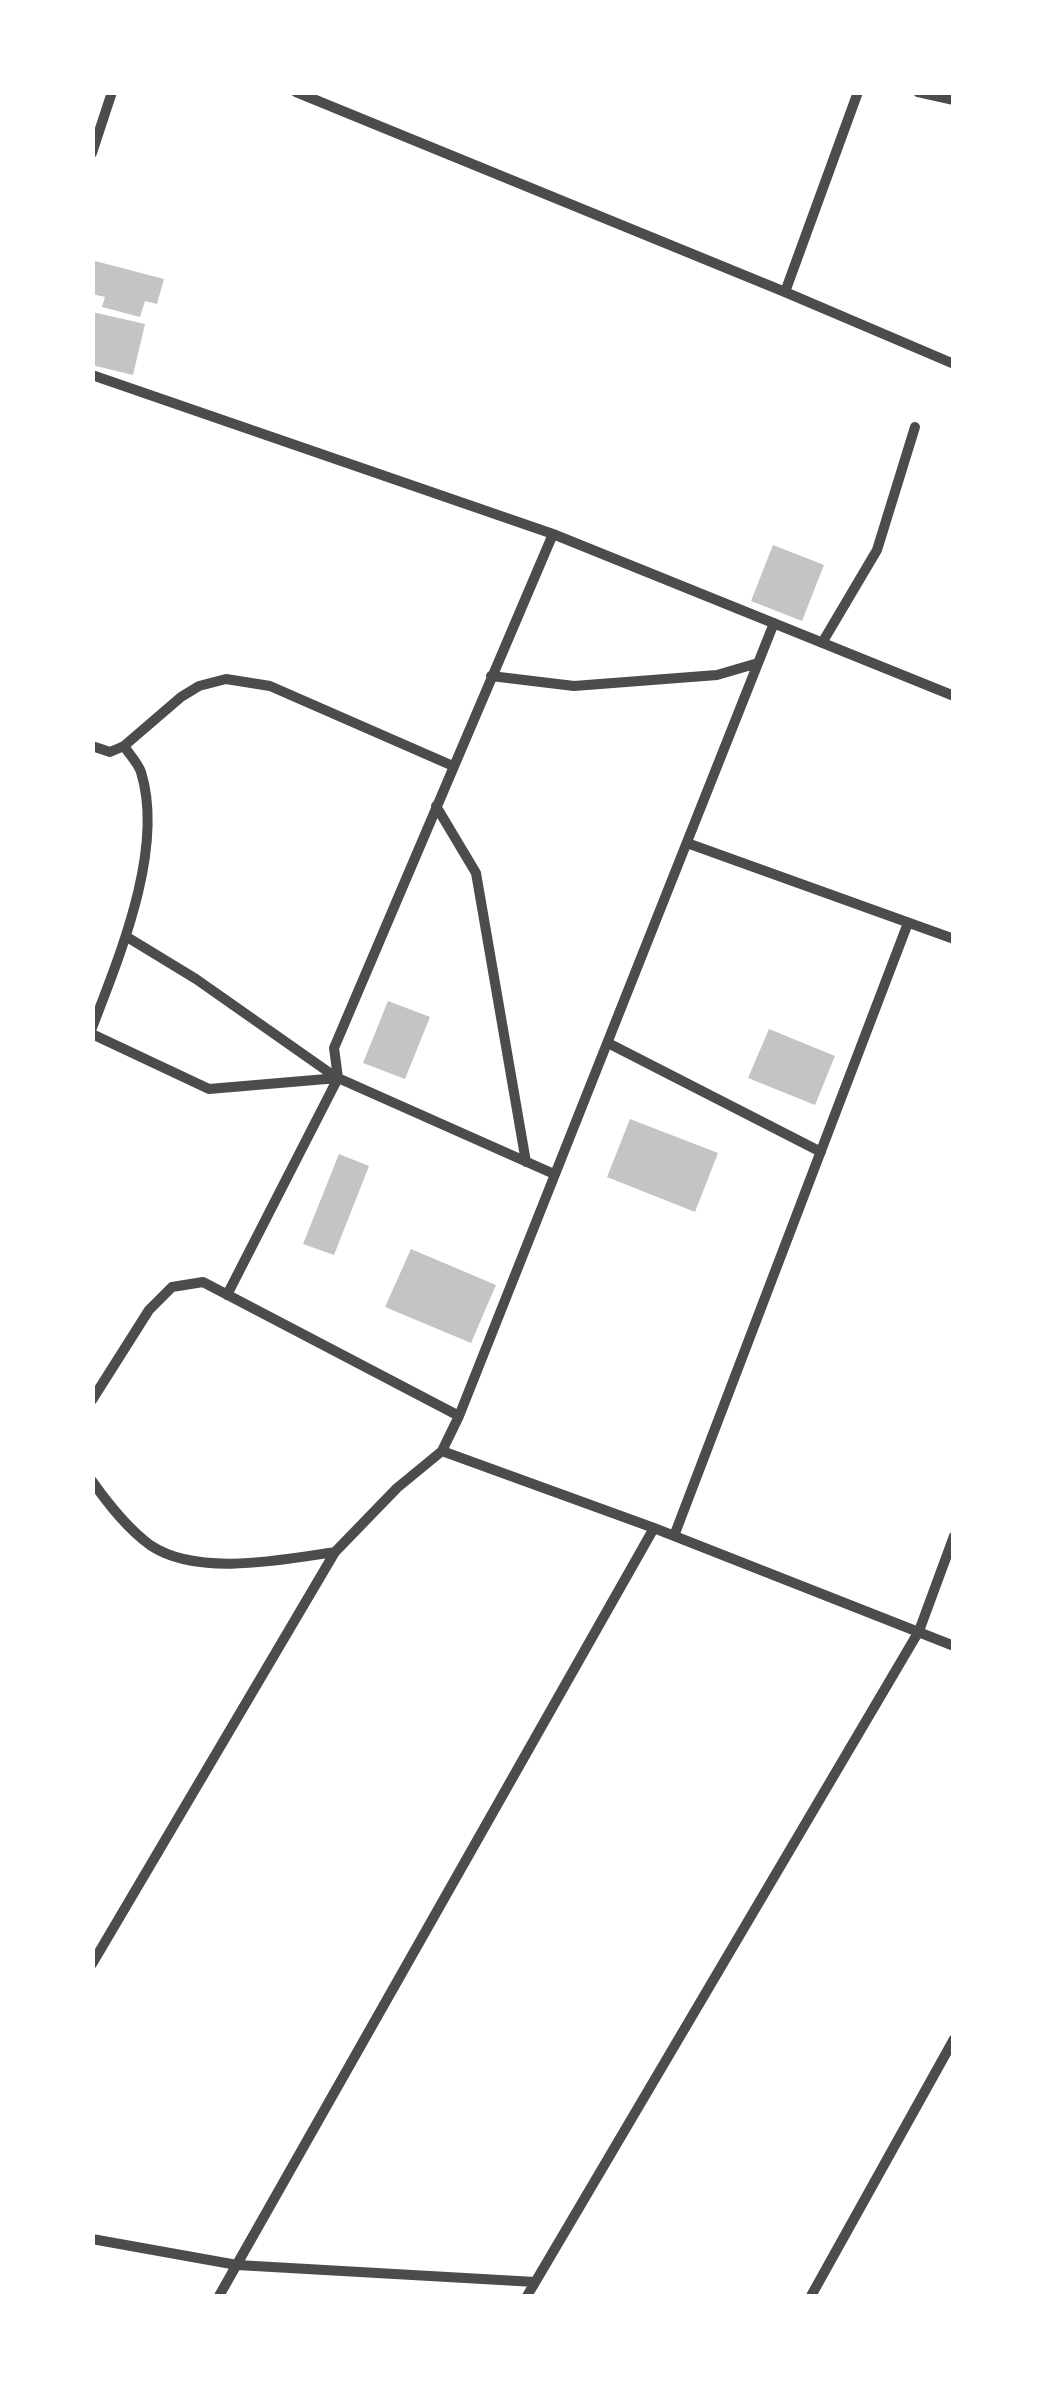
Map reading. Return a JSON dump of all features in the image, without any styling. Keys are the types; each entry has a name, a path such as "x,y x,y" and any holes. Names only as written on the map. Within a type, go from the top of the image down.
{"street":[{"path":"92,153 112,92"},
{"path":"785,292 858,92"},
{"path":"918,92 954,100"},
{"path":"300,93 954,364"},
{"path":"92,374 552,534 954,696"},
{"path":"822,643 877,550 915,427"},
{"path":"227,1295 338,1078 334,1048 552,534"},
{"path":"92,1964 334,1552 397,1488 442,1452 774,623"},
{"path":"492,676 574,686 717,675 758,663"},
{"path":"92,746 110,752 124,746 180,697 199,686 226,679 270,686 452,766"},
{"path":"124,746 140,771 146,816 143,871 127,937 92,1031 209,1090 338,1078"},
{"path":"436,806 476,874 526,1162"},
{"path":"687,844 954,940"},
{"path":"674,1536 908,924"},
{"path":"127,937 196,979 338,1078 554,1174"},
{"path":"608,1043 821,1152"},
{"path":"94,1394 149,1310 172,1287 203,1282 459,1416"},
{"path":"442,1452 654,1528 954,1646"},
{"path":"92,1481 120,1518 153,1547 197,1562 262,1562 334,1552"},
{"path":"219,2296 654,1528"},
{"path":"527,2296 919,1631 954,1536"},
{"path":"811,2296 954,2039"},
{"path":"92,2239 237,2265 535,2282"}],"building":[{"path":"95,261 164,279 157,304 145,301 140,317 102,307 105,297 92,294"},
{"path":"92,312 145,324 133,375 92,365"},
{"path":"773,545 824,565 802,621 751,601"},
{"path":"388,1001 430,1017 405,1079 363,1063"},
{"path":"769,1029 835,1056 815,1105 748,1078"},
{"path":"630,1119 718,1153 695,1212 607,1177"},
{"path":"339,1154 369,1166 334,1255 303,1244"},
{"path":"411,1249 496,1285 471,1343 385,1307"}]}
